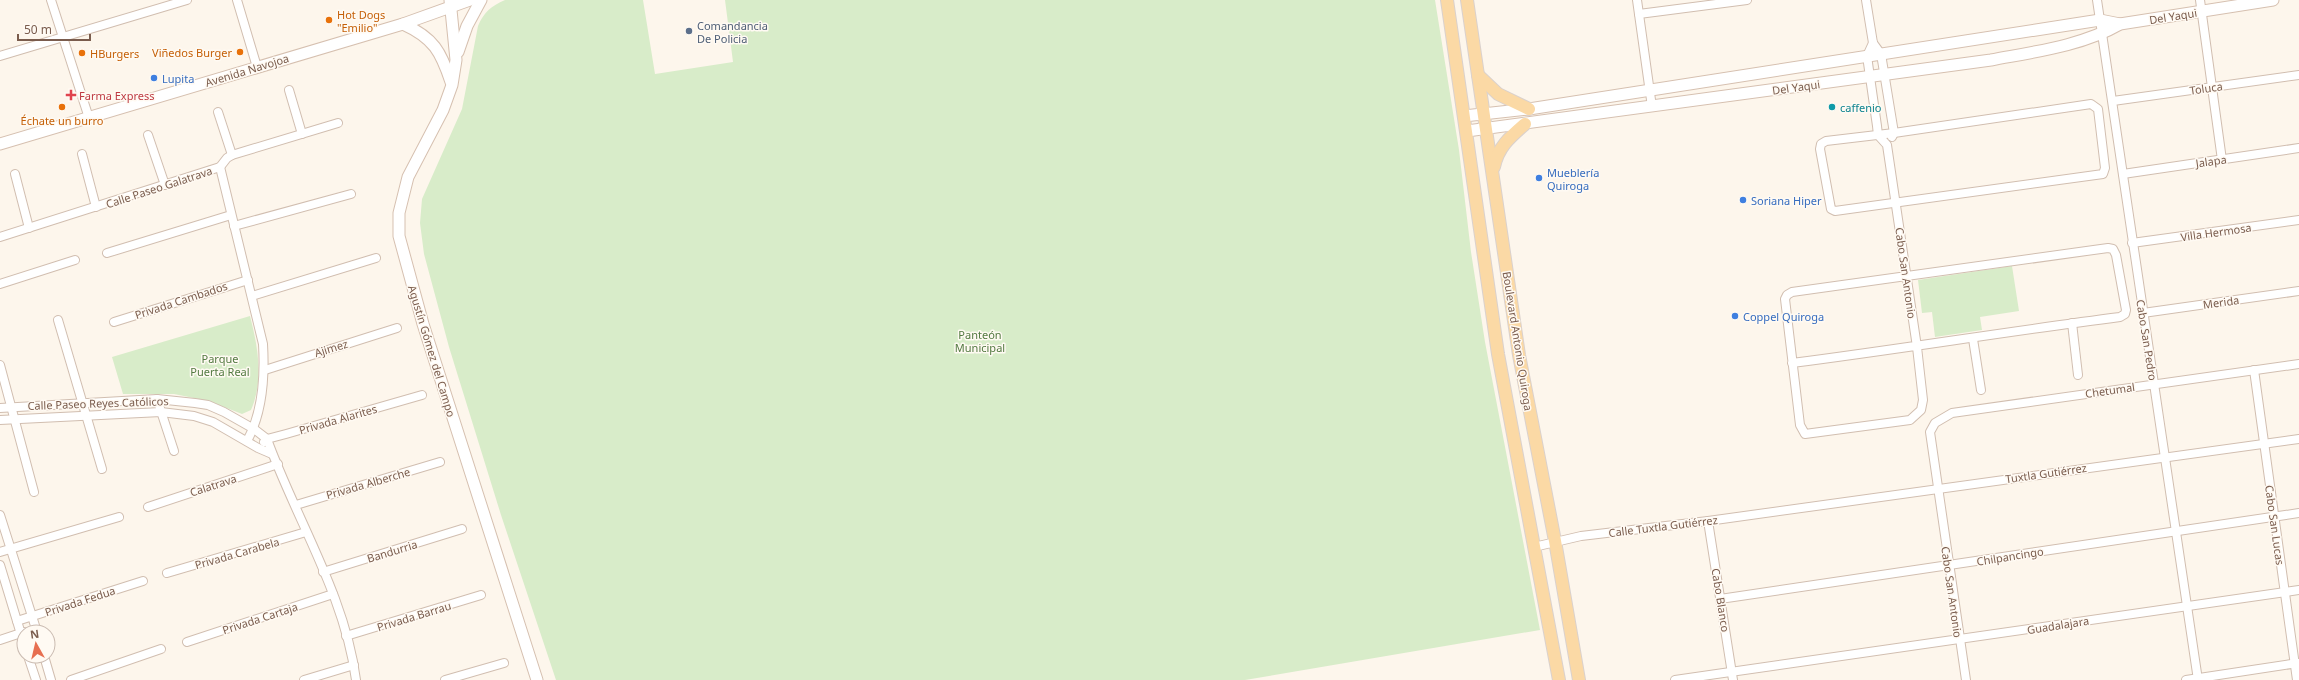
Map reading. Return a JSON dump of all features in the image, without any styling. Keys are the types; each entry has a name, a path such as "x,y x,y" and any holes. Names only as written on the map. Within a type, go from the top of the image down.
{"main road":[{"name":"Avenida Navojoa","path":"0,144 403,24 446,4 470,0"},
{"path":"456,60 467,26 481,0"},
{"name":"Boulevard Antonio Quiroga","path":"1447,0 1498,354 1559,680"},
{"name":"Boulevard Antonio Quiroga","path":"1467,0 1519,355 1555,541 1579,680"},
{"name":"Del Yaqui","path":"1467,131 1652,107 2015,55 2102,34 2120,24 2201,6 2274,0"},
{"name":"Agustín Gómez del Campo","path":"446,4 451,22 456,60 452,85 443,110 408,177 399,213 399,236 423,324 537,680"},
{"name":"Del Yaqui","path":"1464,116 1529,109 2100,20 2120,24"},
{"path":"403,24 419,32 433,43 443,58 452,85"},
{"path":"1478,75 1498,94 1529,109"},
{"path":"1492,174 1496,155 1504,143 1525,124"}],"street":[{"path":"51,0 89,118"},
{"path":"0,56 187,0"},
{"path":"237,0 257,67"},
{"path":"1637,0 1652,107"},
{"path":"1639,14 1747,0"},
{"path":"1866,0 1873,43 1881,54 1894,133 1887,146 1878,135 1867,56 1873,43"},
{"name":"Cabo San Pedro","path":"2097,0 2198,679"},
{"path":"2201,6 2222,160"},
{"name":"Toluca","path":"2113,101 2299,75"},
{"path":"288,90 302,134"},
{"path":"2091,104 2098,109 2105,168 2103,174 1896,204 1835,211 1831,209 1829,205 1820,149 1821,144 1826,141 1878,135 2091,104"},
{"path":"218,112 232,155"},
{"path":"1876,120 1891,118"},
{"name":"Calle Paseo Galatrava","path":"0,238 220,167 227,158 232,155 338,123"},
{"path":"148,135 165,185"},
{"name":"Cabo San Antonio","path":"1792,363 1800,425 1805,434 1910,420 1921,410 1923,400 1917,346 1887,146"},
{"name":"Jalapa","path":"2123,174 2299,148"},
{"path":"82,154 96,207"},
{"path":"220,167 263,344 265,370 261,398 254,429 248,441"},
{"path":"15,174 30,228"},
{"path":"234,226 351,194"},
{"path":"107,253 231,215"},
{"name":"Villa Hermosa","path":"2132,243 2299,220"},
{"path":"2108,248 2113,249 2126,310 2125,314 2120,317 2072,323 1973,339 1792,363 1785,299 1787,295 1792,292 2108,248"},
{"path":"252,296 376,258"},
{"path":"0,284 75,260"},
{"name":"Privada Cambados","path":"114,322 248,280"},
{"name":"Merida","path":"2143,313 2299,291"},
{"path":"58,320 102,469"},
{"path":"2072,323 2078,375"},
{"name":"Ajimez","path":"265,370 397,328"},
{"path":"1973,339 1981,390"},
{"name":"Chetumal","path":"1930,432 1935,423 1952,413 2154,383 2299,364"},
{"path":"0,365 34,492"},
{"name":"Cabo San Lucas","path":"2254,370 2284,592 2297,664 2297,680"},
{"name":"Privada Alarites","path":"258,448 267,439 422,395"},
{"path":"157,399 174,451"},
{"name":"Calle Paseo Reyes Católicos","path":"0,408 82,402 157,399 208,405 254,429 267,439"},
{"path":"0,420 161,412 194,416 213,422 258,448 272,454"},
{"name":"Cabo San Antonio","path":"1930,432 1966,680"},
{"path":"267,439 272,454 296,505 332,594 354,664 356,680"},
{"name":"Tuxtla Gutiérrez","path":"1794,509 2165,456 2299,439"},
{"name":"Privada Alberche","path":"296,505 440,462"},
{"name":"Calatrava","path":"148,507 278,464"},
{"name":"Calle Tuxtla Gutiérrez","path":"1534,547 1581,536 1794,509"},
{"name":"Chilpancingo","path":"1720,599 2299,513"},
{"path":"0,515 34,624"},
{"path":"0,552 119,517"},
{"name":"Cabo Blanco","path":"1708,521 1733,676"},
{"name":"Bandurria","path":"323,572 462,529"},
{"name":"Privada Carabela","path":"167,573 306,532"},
{"path":"15,563 0,567 19,624"},
{"name":"Privada Fedua","path":"17,621 143,581"},
{"name":"Guadalajara","path":"1675,680 1733,676 1816,661 2186,605 2299,590"},
{"name":"Privada Cartaja","path":"187,642 332,594"},
{"name":"Privada Barrau","path":"346,636 481,595"},
{"path":"0,640 16,634"},
{"path":"71,680 161,649"},
{"path":"445,680 504,663"},
{"path":"31,664 36,680"},
{"path":"46,664 51,680"},
{"path":"304,680 354,664"},
{"path":"2186,680 2297,664"}],"green space":[{"name":"Panteón Municipal","path":"505,0 643,0 655,74 733,62 725,0 1435,0 1459,150 1471,252 1485,342 1540,630 1245,680 556,680 501,515 449,347 424,254 420,223 422,199 462,109 478,26 488,10"},
{"path":"2012,266 2019,311 1980,317 1982,330 1935,337 1932,312 1922,313 1918,280"},
{"name":"Parque Puerta Real","path":"250,316 257,351 259,375 255,399 251,410 242,414 209,401 174,394 123,394 112,357"}],"place":[{"name":"Hot Dogs \"Emilio\"","path":"329,20"},
{"name":"Comandancia De Policia","path":"689,31"},
{"name":"Viñedos Burger","path":"240,52"},
{"name":"HBurgers","path":"82,53"},
{"name":"Lupita","path":"154,78"},
{"name":"Farma Express","path":"71,95"},
{"name":"Échate un burro","path":"62,107"},
{"name":"caffenio","path":"1832,107"},
{"name":"Mueblería Quiroga","path":"1539,178"},
{"name":"Soriana Hiper","path":"1743,200"},
{"name":"Coppel Quiroga","path":"1735,316"}]}
